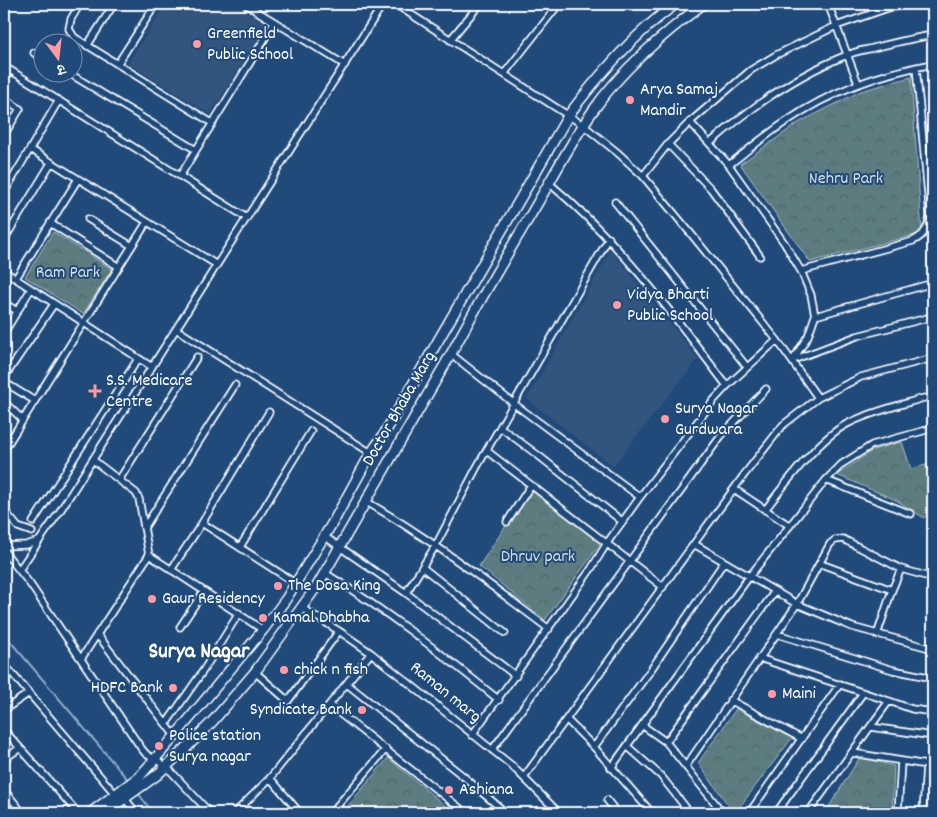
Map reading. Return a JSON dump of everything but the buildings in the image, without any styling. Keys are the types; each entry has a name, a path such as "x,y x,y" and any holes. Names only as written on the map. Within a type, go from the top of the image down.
{"street":[{"path":"80,4 71,18 68,29 74,37 212,123"},
{"path":"87,46 114,4"},
{"path":"118,63 156,4"},
{"path":"245,4 345,65"},
{"path":"19,570 93,460 384,4"},
{"path":"395,4 583,125 618,153 642,176 778,340 818,398"},
{"path":"450,40 480,4"},
{"path":"504,74 559,4"},
{"name":"Doctor Bhaba Marg","path":"142,780 155,759 263,630 286,599 336,518 371,453 449,324 568,116 612,62 650,25 676,4"},
{"name":"Doctor Bhaba Marg","path":"104,813 142,780 166,766 212,722 255,672 302,608 324,573 562,158 593,110 632,65 676,24 703,4"},
{"path":"828,4 858,83"},
{"path":"642,176 668,144 690,122 751,70 836,26 888,8 910,4"},
{"path":"180,176 275,22"},
{"path":"710,143 743,114 769,96 848,54 912,38 933,35"},
{"path":"729,165 788,120 840,91 858,83 933,64"},
{"path":"801,271 913,241 920,238 926,231 930,216 916,67"},
{"path":"4,81 10,70 247,218"},
{"path":"82,81 196,150"},
{"path":"4,98 20,109 4,135"},
{"path":"4,193 59,100"},
{"path":"690,122 729,165 785,244 801,271 811,295 815,316 808,336 793,360"},
{"path":"668,144 711,189 760,256"},
{"path":"30,149 217,265"},
{"path":"4,240 51,163"},
{"path":"16,278 78,179"},
{"path":"549,183 609,238 673,315 727,386"},
{"path":"615,202 747,367"},
{"path":"88,219 132,246"},
{"path":"5,447 147,222"},
{"path":"50,224 119,267"},
{"path":"406,593 436,545 477,467 609,238"},
{"path":"4,271 152,368"},
{"path":"815,316 926,286"},
{"path":"4,333 32,289"},
{"path":"4,303 17,311"},
{"path":"4,378 54,304"},
{"path":"793,360 857,336 931,317"},
{"path":"176,329 371,453"},
{"path":"472,735 516,676 640,497 727,386 778,340"},
{"path":"451,354 640,497"},
{"path":"119,480 197,357"},
{"path":"524,777 734,489 783,425 818,398 861,377 933,358"},
{"path":"33,522 138,359"},
{"path":"4,382 35,401"},
{"path":"144,528 234,385"},
{"path":"492,750 721,436 766,389"},
{"path":"765,510 824,441 835,431 850,422 924,398"},
{"path":"4,402 23,420"},
{"path":"171,570 202,523 269,412"},
{"path":"500,427 623,522"},
{"path":"611,768 749,577 826,480 842,464 872,445 930,429"},
{"path":"240,547 311,431"},
{"path":"487,451 663,587"},
{"path":"81,659 149,556 138,496 133,490 93,460"},
{"path":"826,480 911,514"},
{"path":"507,522 531,485"},
{"path":"734,489 790,526"},
{"path":"365,501 404,523 436,545 549,629"},
{"path":"4,510 18,527 32,532"},
{"path":"202,523 295,583"},
{"path":"324,536 406,593 516,676"},
{"path":"686,766 797,604 821,564 830,544 839,538 901,570 933,578"},
{"path":"4,546 26,545 39,540"},
{"path":"694,544 797,604 852,627 933,650"},
{"path":"4,550 81,659 140,748 146,754 166,766 210,813"},
{"path":"149,556 263,630"},
{"path":"594,747 650,671 724,562"},
{"path":"821,564 892,590"},
{"path":"422,567 505,633"},
{"path":"877,635 892,590 901,570"},
{"path":"324,573 366,598 406,626 498,700"},
{"path":"180,627 204,591"},
{"path":"666,742 775,591"},
{"name":"Raman marg","path":"302,608 371,653 524,777 559,813"},
{"path":"166,724 203,671 239,613"},
{"path":"255,672 288,701 340,631"},
{"path":"97,634 175,736"},
{"path":"777,634 893,670 933,678"},
{"path":"236,813 270,778 371,653"},
{"path":"759,658 888,701 933,712"},
{"path":"4,664 123,795 136,813"},
{"path":"347,684 506,813"},
{"path":"749,813 840,684"},
{"path":"4,710 29,693"},
{"path":"776,813 864,693"},
{"path":"730,700 802,739"},
{"path":"808,813 853,753 888,701"},
{"path":"329,705 466,813"},
{"path":"567,720 594,747 652,813"},
{"path":"642,725 666,742 723,813"},
{"path":"871,727 933,736"},
{"path":"4,730 78,813"},
{"path":"627,746 661,776 690,813"},
{"path":"4,759 20,748"},
{"path":"331,813 386,749"},
{"path":"853,753 933,766"},
{"path":"898,813 900,761"},
{"path":"923,813 926,765"},
{"path":"270,778 300,813"},
{"path":"4,790 20,812"},
{"name":"Doctor Bhaba Marg","path":"90,813 123,795"},
{"path":"607,800 617,813"}],"shaded area":[{"name":"Greenfield Public School","path":"166,4 234,4 267,24 210,114 128,63"},
{"name":"Vidya Bharti Public School","path":"611,250 698,359 613,466 527,399"}],"green space":[{"name":"Nehru Park","path":"911,77 922,233 810,262 740,164 798,123 861,91"},
{"name":"Ram Park","path":"53,232 112,269 83,314 25,277"},
{"path":"933,256 933,329 927,258"},
{"path":"902,442 911,469 933,463 933,510 924,518 896,500 837,475 873,450"},
{"name":"Dhruv park","path":"531,488 601,543 545,620 479,566"},
{"path":"736,709 792,738 734,813 698,763"},
{"path":"860,757 894,766 892,813 825,813"},
{"path":"388,758 454,813 342,813"}],"waterway":[{"path":"4,634 129,781"},
{"path":"138,793 153,813"}],"place":[{"name":"Greenfield Public School","path":"197,44"},
{"name":"Arya Samaj Mandir","path":"630,100"},
{"name":"Vidya Bharti Public School","path":"617,305"},
{"name":"S.S. Medicare Centre","path":"95,391"},
{"name":"Surya Nagar Gurdwara","path":"665,419"},
{"name":"The Dosa King","path":"278,586"},
{"name":"Gaur Residency","path":"152,599"},
{"name":"Kamal Dhabha","path":"263,618"},
{"name":"chick n fish","path":"284,670"},
{"name":"HDFC Bank","path":"173,688"},
{"name":"Maini","path":"772,694"},
{"name":"Syndicate Bank","path":"362,710"},
{"name":"Police station Surya nagar","path":"159,746"},
{"name":"Ashiana","path":"449,790"}],"district":[{"name":"Surya Nagar","path":"199,652"}]}
